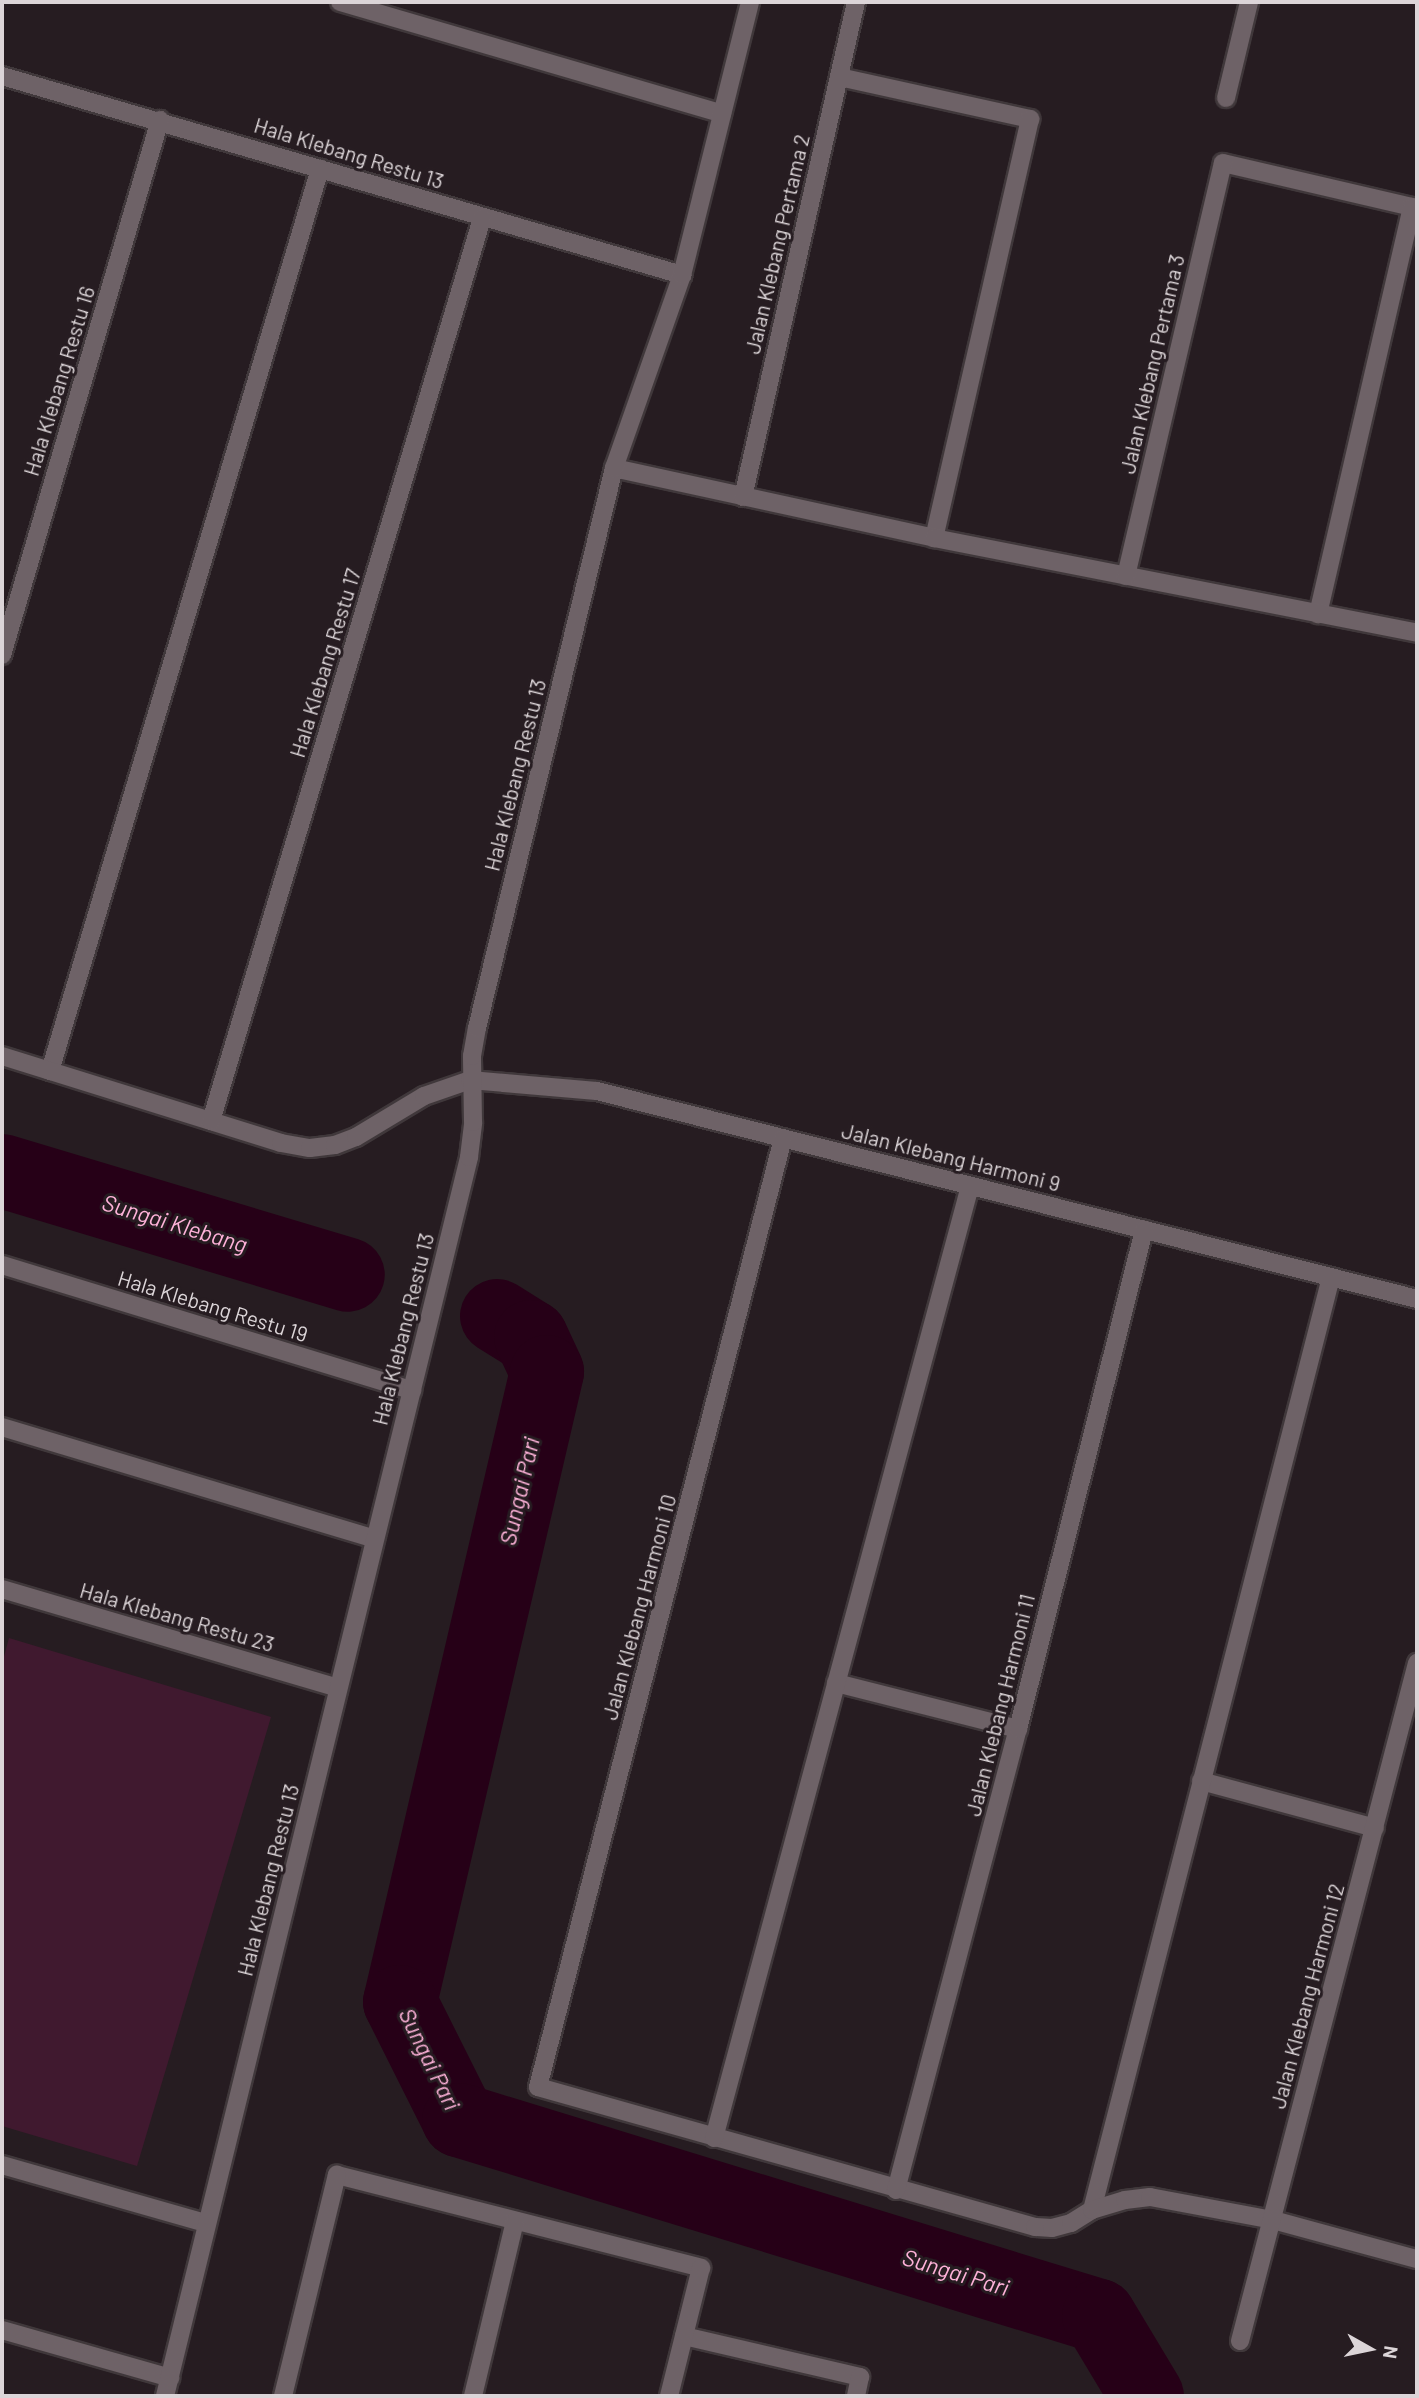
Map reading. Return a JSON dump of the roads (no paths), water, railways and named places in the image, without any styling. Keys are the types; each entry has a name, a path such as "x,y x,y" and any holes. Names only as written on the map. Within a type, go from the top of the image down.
{"street":[{"path":"340,2 722,114"},
{"name":"Hala Klebang Restu 13","path":"165,2396 469,1157 473,1122 471,1080 477,1028 614,468 682,275 750,2"},
{"name":"Jalan Klebang Pertama 2","path":"743,496 856,2"},
{"path":"1226,98 1249,2"},
{"name":"Hala Klebang Restu 13","path":"2,76 160,120 482,218 682,275"},
{"path":"839,77 1030,119 934,538"},
{"name":"Hala Klebang Restu 16","path":"2,654 160,120"},
{"name":"Jalan Klebang Pertama 3","path":"1126,576 1223,163 1412,207 1318,614"},
{"path":"50,1071 320,169"},
{"name":"Hala Klebang Restu 17","path":"211,1121 482,218"},
{"path":"614,468 934,538 1417,634"},
{"path":"2,1056 281,1143 310,1148 335,1145 356,1137 424,1096 471,1080"},
{"name":"Jalan Klebang Harmoni 9","path":"471,1080 597,1091 1417,1299"},
{"name":"Jalan Klebang Harmoni 10","path":"714,2138 538,2087 783,1138"},
{"path":"970,1186 714,2138 1035,2227 1052,2228 1071,2223 1092,2210 1125,2200 1150,2197 1273,2220 1417,2259"},
{"name":"Jalan Klebang Harmoni 11","path":"896,2190 1018,1729 1144,1230"},
{"name":"Hala Klebang Restu 19","path":"2,1265 412,1390"},
{"path":"1092,2210 1331,1277"},
{"path":"2,1427 375,1539"},
{"name":"Hala Klebang Restu 23","path":"2,1589 338,1688"},
{"name":"Jalan Klebang Harmoni 12","path":"1240,2341 1417,1663"},
{"path":"836,1683 1018,1729"},
{"path":"1201,1781 1375,1828"},
{"path":"2,2165 206,2223"},
{"path":"283,2396 337,2175 701,2268 669,2396"},
{"path":"473,2396 515,2221"},
{"path":"2,2330 170,2378"},
{"path":"684,2336 860,2377 856,2396"}],"waterway":[{"name":"Sungai Klebang","path":"2,1171 348,1275"},
{"name":"Sungai Pari","path":"497,1316 531,1337 547,1372 400,2002 459,2120 1099,2316 1147,2396"}]}
